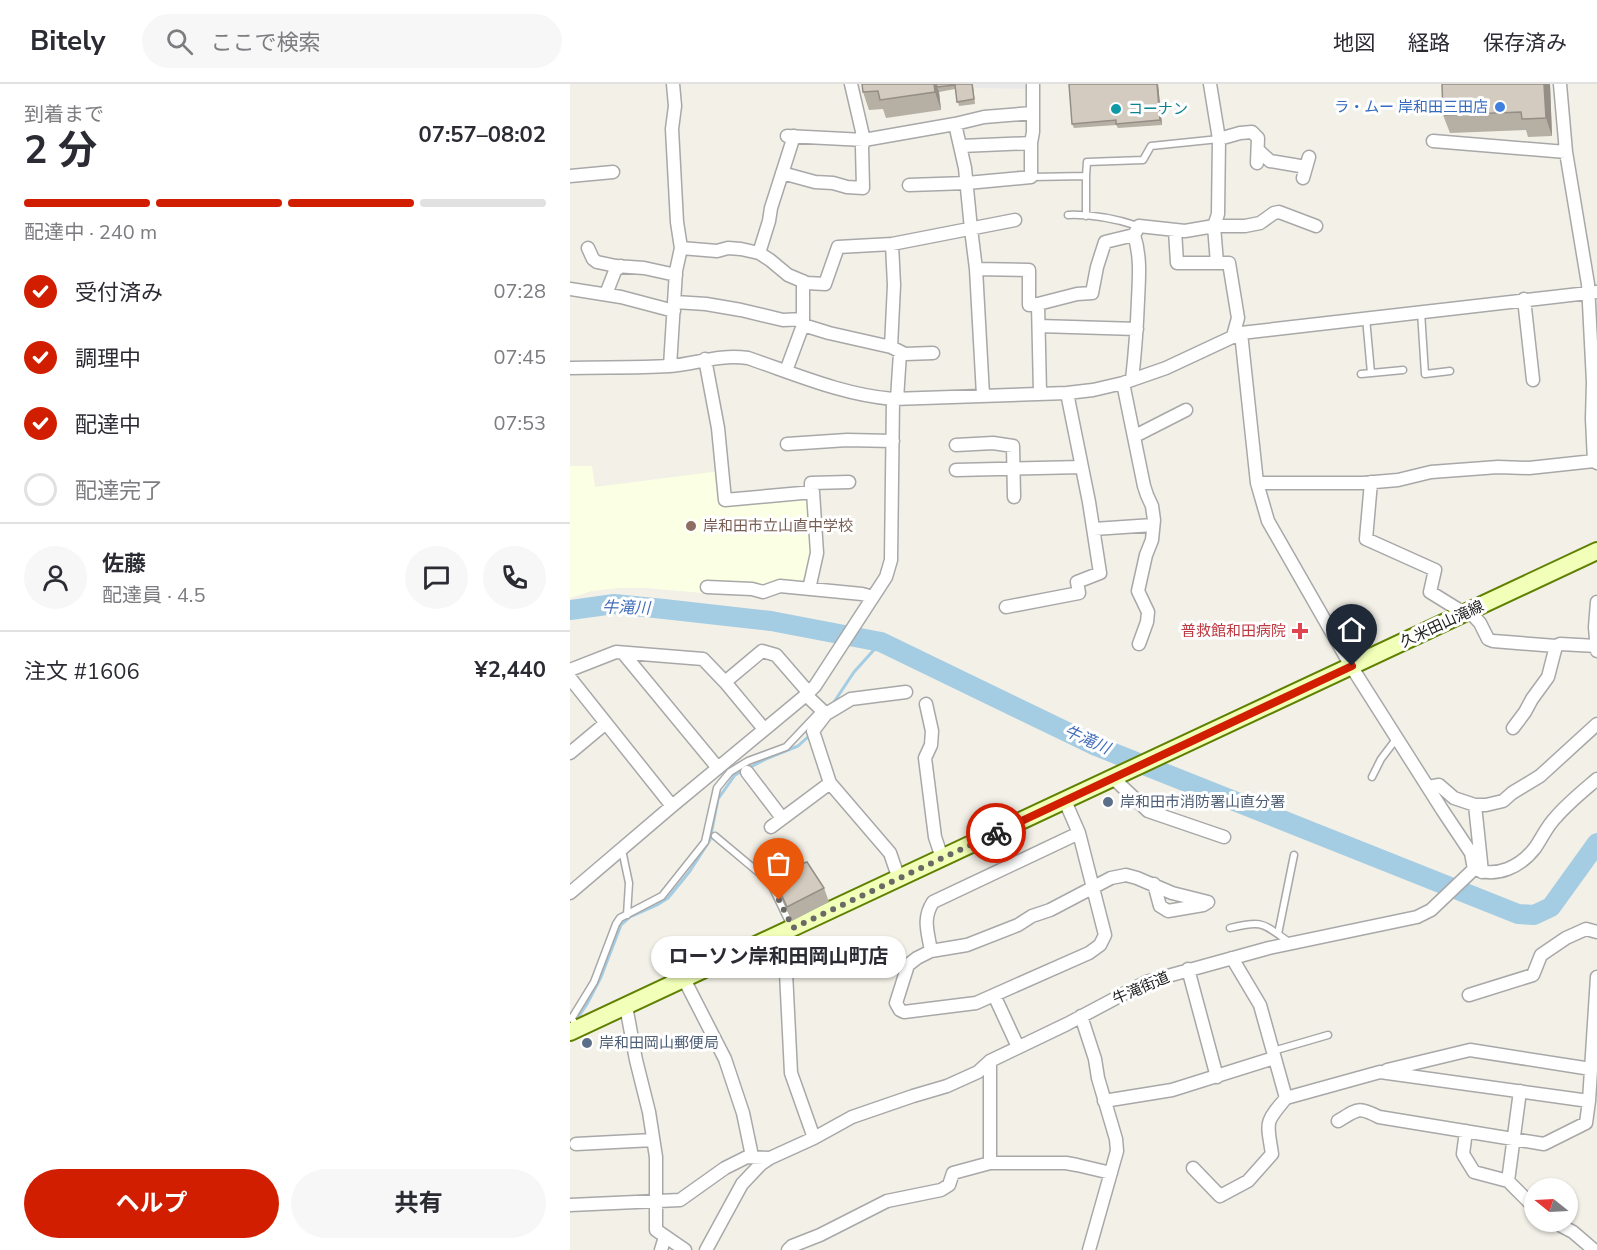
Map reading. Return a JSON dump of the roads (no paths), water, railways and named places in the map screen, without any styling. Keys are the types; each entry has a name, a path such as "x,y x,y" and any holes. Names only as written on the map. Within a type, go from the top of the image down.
{"street":[{"path":"670,366 676,275 681,248 677,222 673,150 672,129 675,106 673,84"},
{"path":"782,173 815,182 863,188 862,147 864,140 851,84"},
{"path":"909,185 1031,177 1033,84"},
{"path":"1210,84 1219,139 1218,214 1215,226 1217,263"},
{"path":"1257,483 1371,482 1398,480 1431,472 1498,467 1529,468 1596,462 1592,419 1593,292 1588,284 1566,152 1560,84"},
{"path":"759,253 790,136 864,140 984,117 1033,113"},
{"path":"955,124 967,183 976,269 983,395"},
{"path":"1219,139 1252,132 1258,138 1257,157 1269,162 1306,168"},
{"path":"961,146 1031,143"},
{"path":"1440,145 1503,153 1566,152"},
{"path":"570,176 613,172"},
{"path":"976,269 1029,270 1029,305 1038,304 1077,294 1092,293 1105,242 1137,230 1185,231 1215,226 1245,226 1260,223 1279,212 1316,226"},
{"path":"681,248 717,251 728,248 759,253 788,275 807,283 825,284 838,247 892,244 1015,220"},
{"path":"1137,230 1139,260 1137,329 1128,382 1144,486 1152,506 1154,525 1138,591 1148,612 1139,644"},
{"path":"1175,230 1177,263 1228,263 1238,318 1237,334 1257,483 1268,521 1352,666 1471,853 1476,871"},
{"path":"570,893 816,686 886,577 891,560 896,350 892,244"},
{"path":"588,248 597,262 676,275"},
{"path":"606,294 615,271 621,266"},
{"path":"786,371 803,322 803,281"},
{"path":"570,289 675,306 718,306 803,322 829,333 896,350 933,353"},
{"path":"570,368 670,366 734,356 748,358 847,391 879,398 1066,393 1128,382 1166,368 1237,334 1593,292"},
{"path":"1524,299 1533,380"},
{"path":"1038,304 1040,393"},
{"path":"1039,326 1137,329"},
{"path":"705,359 718,428 725,500 811,493"},
{"path":"1006,607 1079,593 1077,582 1100,573 1094,529 1066,393"},
{"path":"1135,436 1186,410"},
{"path":"787,444 847,440 893,441"},
{"path":"956,445 993,443 1013,446 1014,497"},
{"path":"956,470 1082,467"},
{"path":"809,589 817,552 811,483 849,482"},
{"path":"1371,482 1365,539 1436,570 1430,592 1466,612 1480,623 1488,639 1556,646 1560,644 1597,645"},
{"path":"1094,529 1154,525"},
{"name":"久米田山滝線","path":"574,1026 626,1006 1597,551"},
{"path":"707,588 752,589 763,592 780,586 873,597"},
{"path":"1597,602 1595,627 1597,651"},
{"path":"1513,728 1548,677 1556,646"},
{"path":"726,682 762,651 776,655 807,694 824,711"},
{"path":"570,670 616,652 704,660 726,682 764,729"},
{"path":"623,653 718,768"},
{"path":"570,678 672,806"},
{"path":"899,879 890,853 830,783 813,731 824,711 850,699 906,692"},
{"path":"926,704 932,731 931,745 925,758 926,768 935,837 942,858"},
{"path":"570,753 606,723"},
{"path":"1428,787 1439,785 1454,798 1475,805 1503,801 1540,776 1597,724"},
{"path":"747,772 782,818"},
{"path":"1116,777 1149,811 1224,837"},
{"path":"1476,871 1505,871 1521,862 1533,850 1555,818 1597,779"},
{"path":"771,827 830,783"},
{"path":"1065,801 1079,834 1094,887 1105,935 1100,945 1089,953 976,1003 904,1012 900,1010 896,1003 908,965 917,958 932,951 967,945 1018,925 1032,916 1050,910 1094,887 1111,878 1126,875 1154,884"},
{"path":"1475,805 1476,871"},
{"path":"932,951 926,920 933,902 1079,834"},
{"name":"牛滝街道","path":"706,1250 742,1184 761,1164 852,1117 947,1086 978,1072 990,1061 1146,982 1291,943 1417,917 1431,910 1476,871"},
{"path":"1469,995 1533,975 1541,955 1566,938 1592,931 1597,920"},
{"path":"789,930 790,1073 814,1138"},
{"path":"1232,958 1260,1005 1286,1098"},
{"path":"1188,969 1217,1077"},
{"path":"1338,1121 1356,1110 1365,1110 1380,1117 1544,1144 1586,1123 1597,977"},
{"path":"684,979 725,1059 743,1113 752,1156"},
{"path":"994,995 1018,1047"},
{"path":"626,1006 649,1112 656,1157 656,1230 686,1250"},
{"path":"1081,1016 1095,1059 1104,1101 1116,1139 1117,1151 1089,1250"},
{"path":"1192,1168 1221,1197 1248,1181 1272,1154 1268,1124 1270,1116 1286,1098 1380,1072 1470,1050 1591,1069"},
{"path":"1104,1101 1172,1090 1217,1077 1273,1054"},
{"path":"990,1061 990,1164"},
{"path":"1380,1072 1589,1101"},
{"path":"1508,1180 1520,1091"},
{"path":"1466,1131 1463,1154 1474,1172 1508,1180 1524,1197"},
{"path":"576,1144 653,1140"},
{"path":"570,1205 680,1200 724,1168 747,1156 770,1158"},
{"path":"788,1250 792,1246 820,1235 887,1201 940,1190 949,1185 953,1173 990,1164 1077,1164 1111,1173"},
{"path":"1573,1232 1594,1250"},
{"path":"661,1250 665,1237"}],"lane":[{"path":"1086,216 1087,162 1143,160 1151,146 1219,139"},
{"path":"1031,177 1086,176"},
{"path":"1068,216 1081,215 1114,219 1137,230"},
{"path":"1421,312 1425,374 1450,371"},
{"path":"1366,318 1371,373"},
{"path":"1361,374 1403,370"},
{"path":"574,1026 620,918 662,896 705,842 717,788 730,772 748,761 786,747 824,711"},
{"path":"1372,777 1397,738"},
{"path":"715,836 770,882 789,930"},
{"path":"622,850 629,883 627,915"},
{"path":"1278,934 1294,855"},
{"path":"1230,928 1259,923 1291,943"},
{"path":"1273,1054 1328,1035"}],"waterway":[{"name":"牛滝川","path":"570,610 614,604 664,609 771,621 881,642 1096,746 1518,914 1534,915 1551,907 1597,843"},
{"path":"832,705 854,672 881,642"},
{"path":"570,1022 577,1019 587,1004 601,977 621,925 630,917 668,898 690,871 710,840 718,799 735,775 798,746 809,736"}],"place":[{"name":"ラ・ムー 岸和田三田店","path":"1500,107"},
{"name":"コーナン","path":"1116,109"},
{"name":"岸和田市立山直中学校","path":"691,526"},
{"name":"普救館和田病院","path":"1300,631"},
{"name":"岸和田市消防署山直分署","path":"1108,802"},
{"name":"ローソン岸和田岡山町店","path":"779,900"},
{"name":"岸和田岡山郵便局","path":"587,1043"}]}
